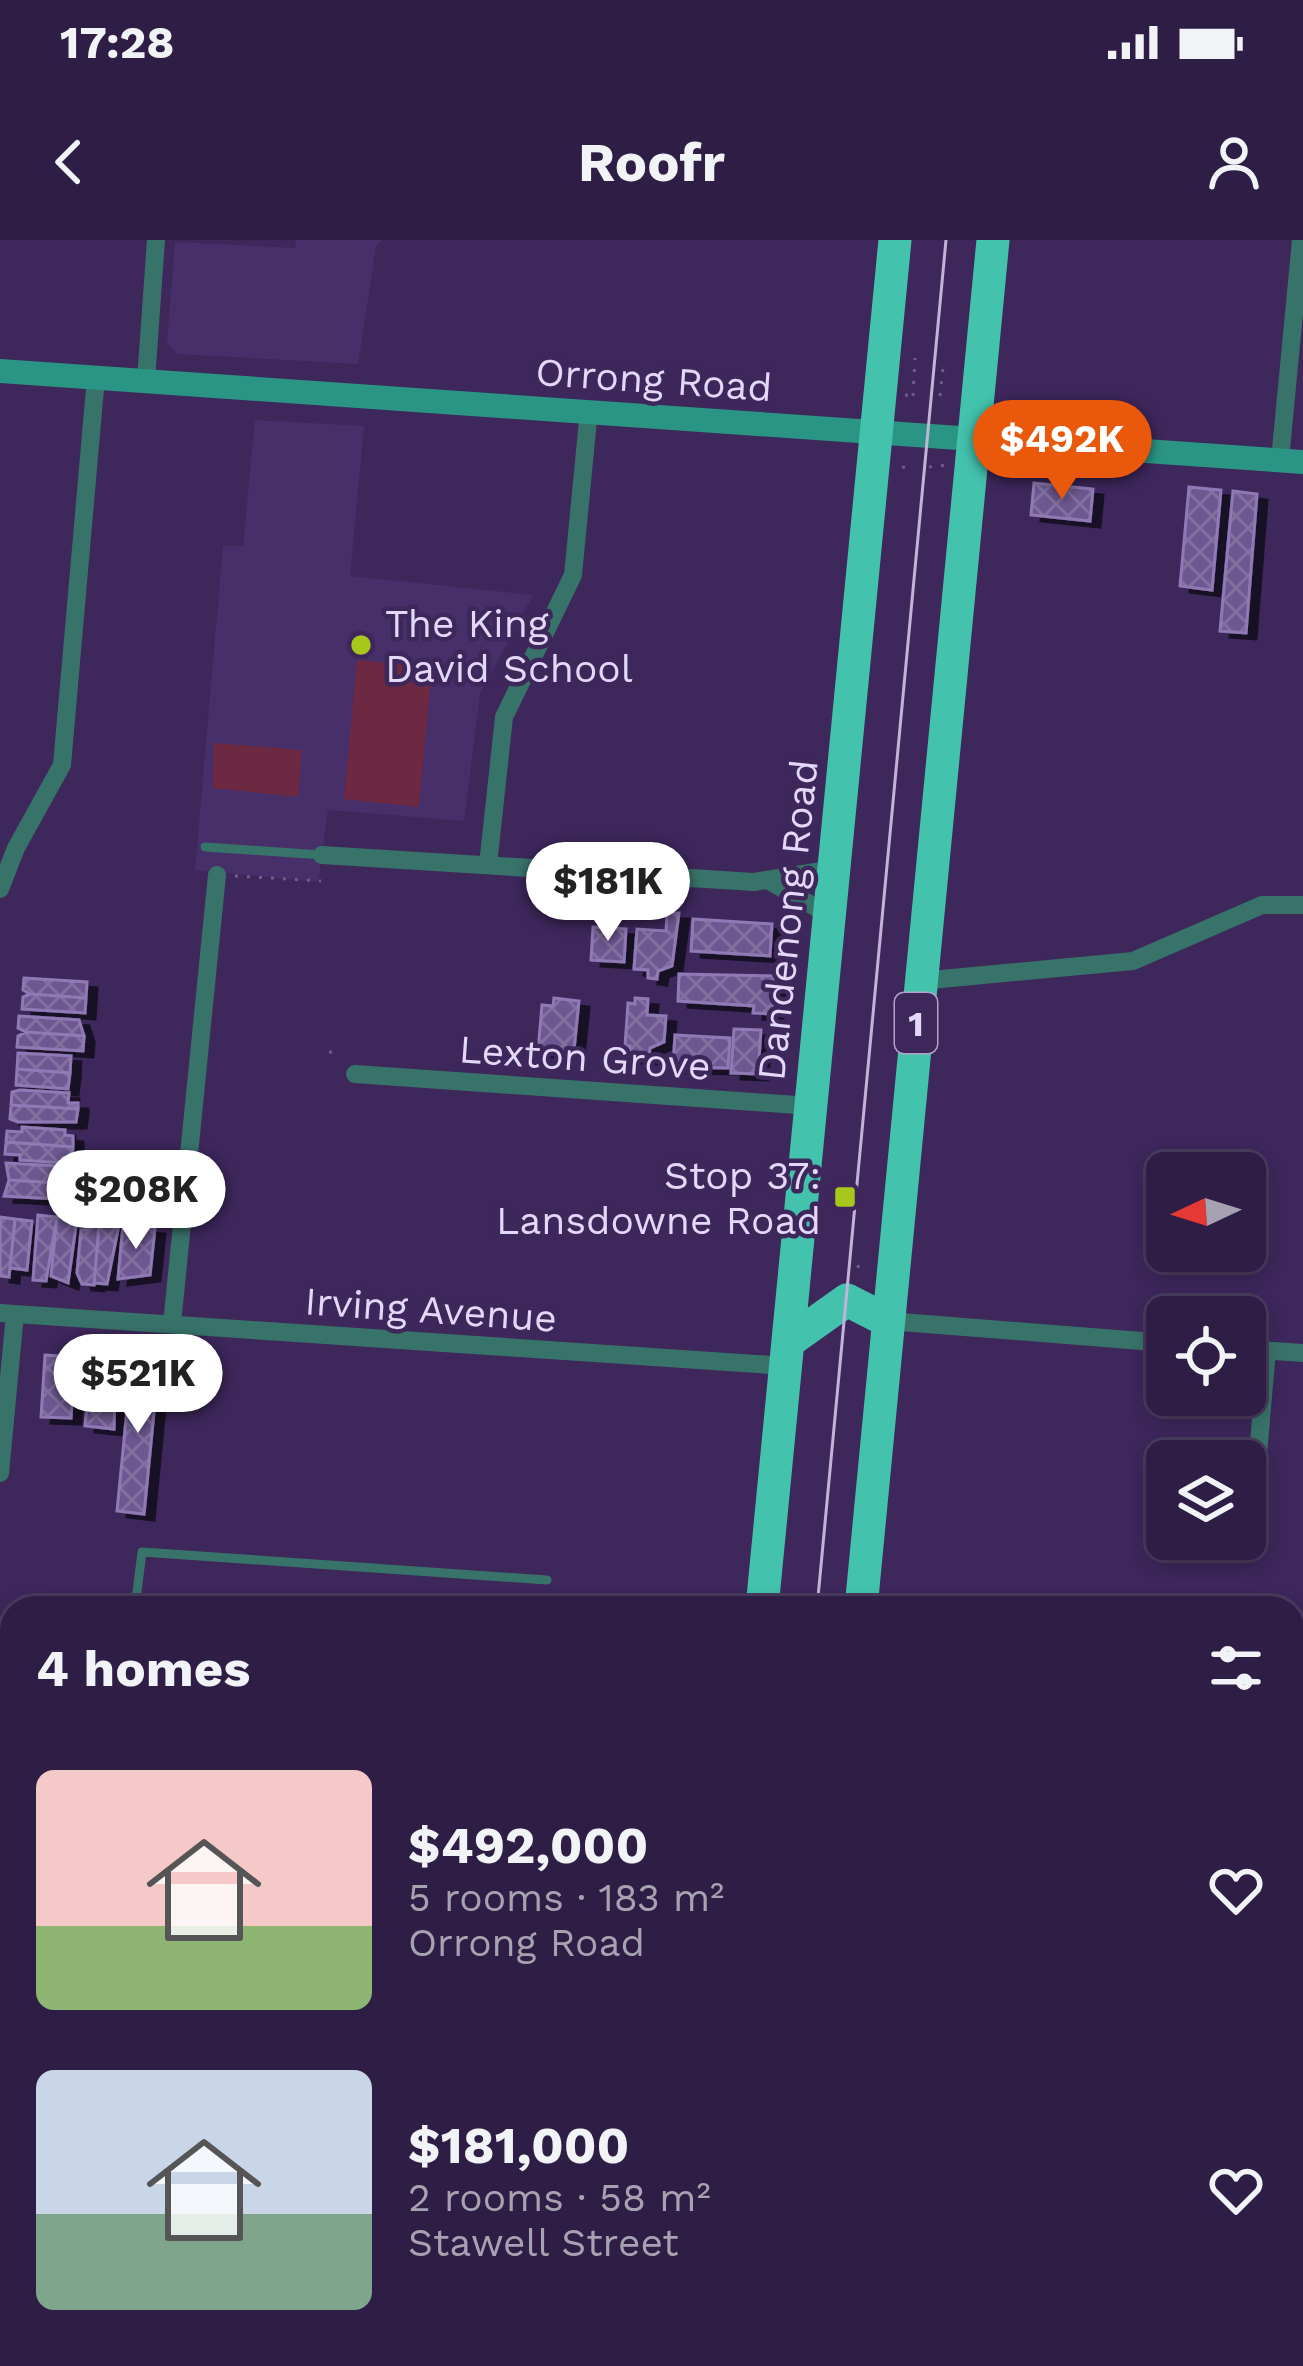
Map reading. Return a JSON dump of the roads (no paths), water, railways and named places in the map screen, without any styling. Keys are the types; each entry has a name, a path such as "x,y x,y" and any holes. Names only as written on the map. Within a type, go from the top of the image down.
{"highway":[{"name":"Dandenong Road","path":"763,1596 895,240"},
{"name":"1","path":"862,1596 920,981 963,450 993,240"},
{"path":"787,1354 847,1300 888,1322"}],"main road":[{"name":"Orrong Road","path":"0,370 877,430 963,450 1292,461"}],"street":[{"path":"146,380 156,240"},
{"path":"1292,461 1300,240"},
{"path":"0,889 8,847 62,765 96,377"},
{"path":"488,865 504,717 573,575 589,410"},
{"path":"322,855 767,881 834,869"},
{"path":"172,1324 217,874"},
{"path":"767,881 829,915"},
{"path":"920,981 1133,961 1262,905 1303,904"},
{"name":"Lexton Grove","path":"355,1074 811,1106"},
{"path":"0,1473 8,1313"},
{"name":"Irving Avenue","path":"8,1313 787,1354"},
{"path":"888,1322 1146,1341"},
{"path":"1259,1440 1267,1350 1303,1353"}],"lane":[{"path":"205,847 322,855"},
{"path":"136,1596 142,1552 548,1580"}],"tram line":[{"path":"818,1596 946,240"}],"place":[{"name":"The King David School","path":"361,645"},
{"name":"Stop 37: Lansdowne Road","path":"845,1197"}]}
